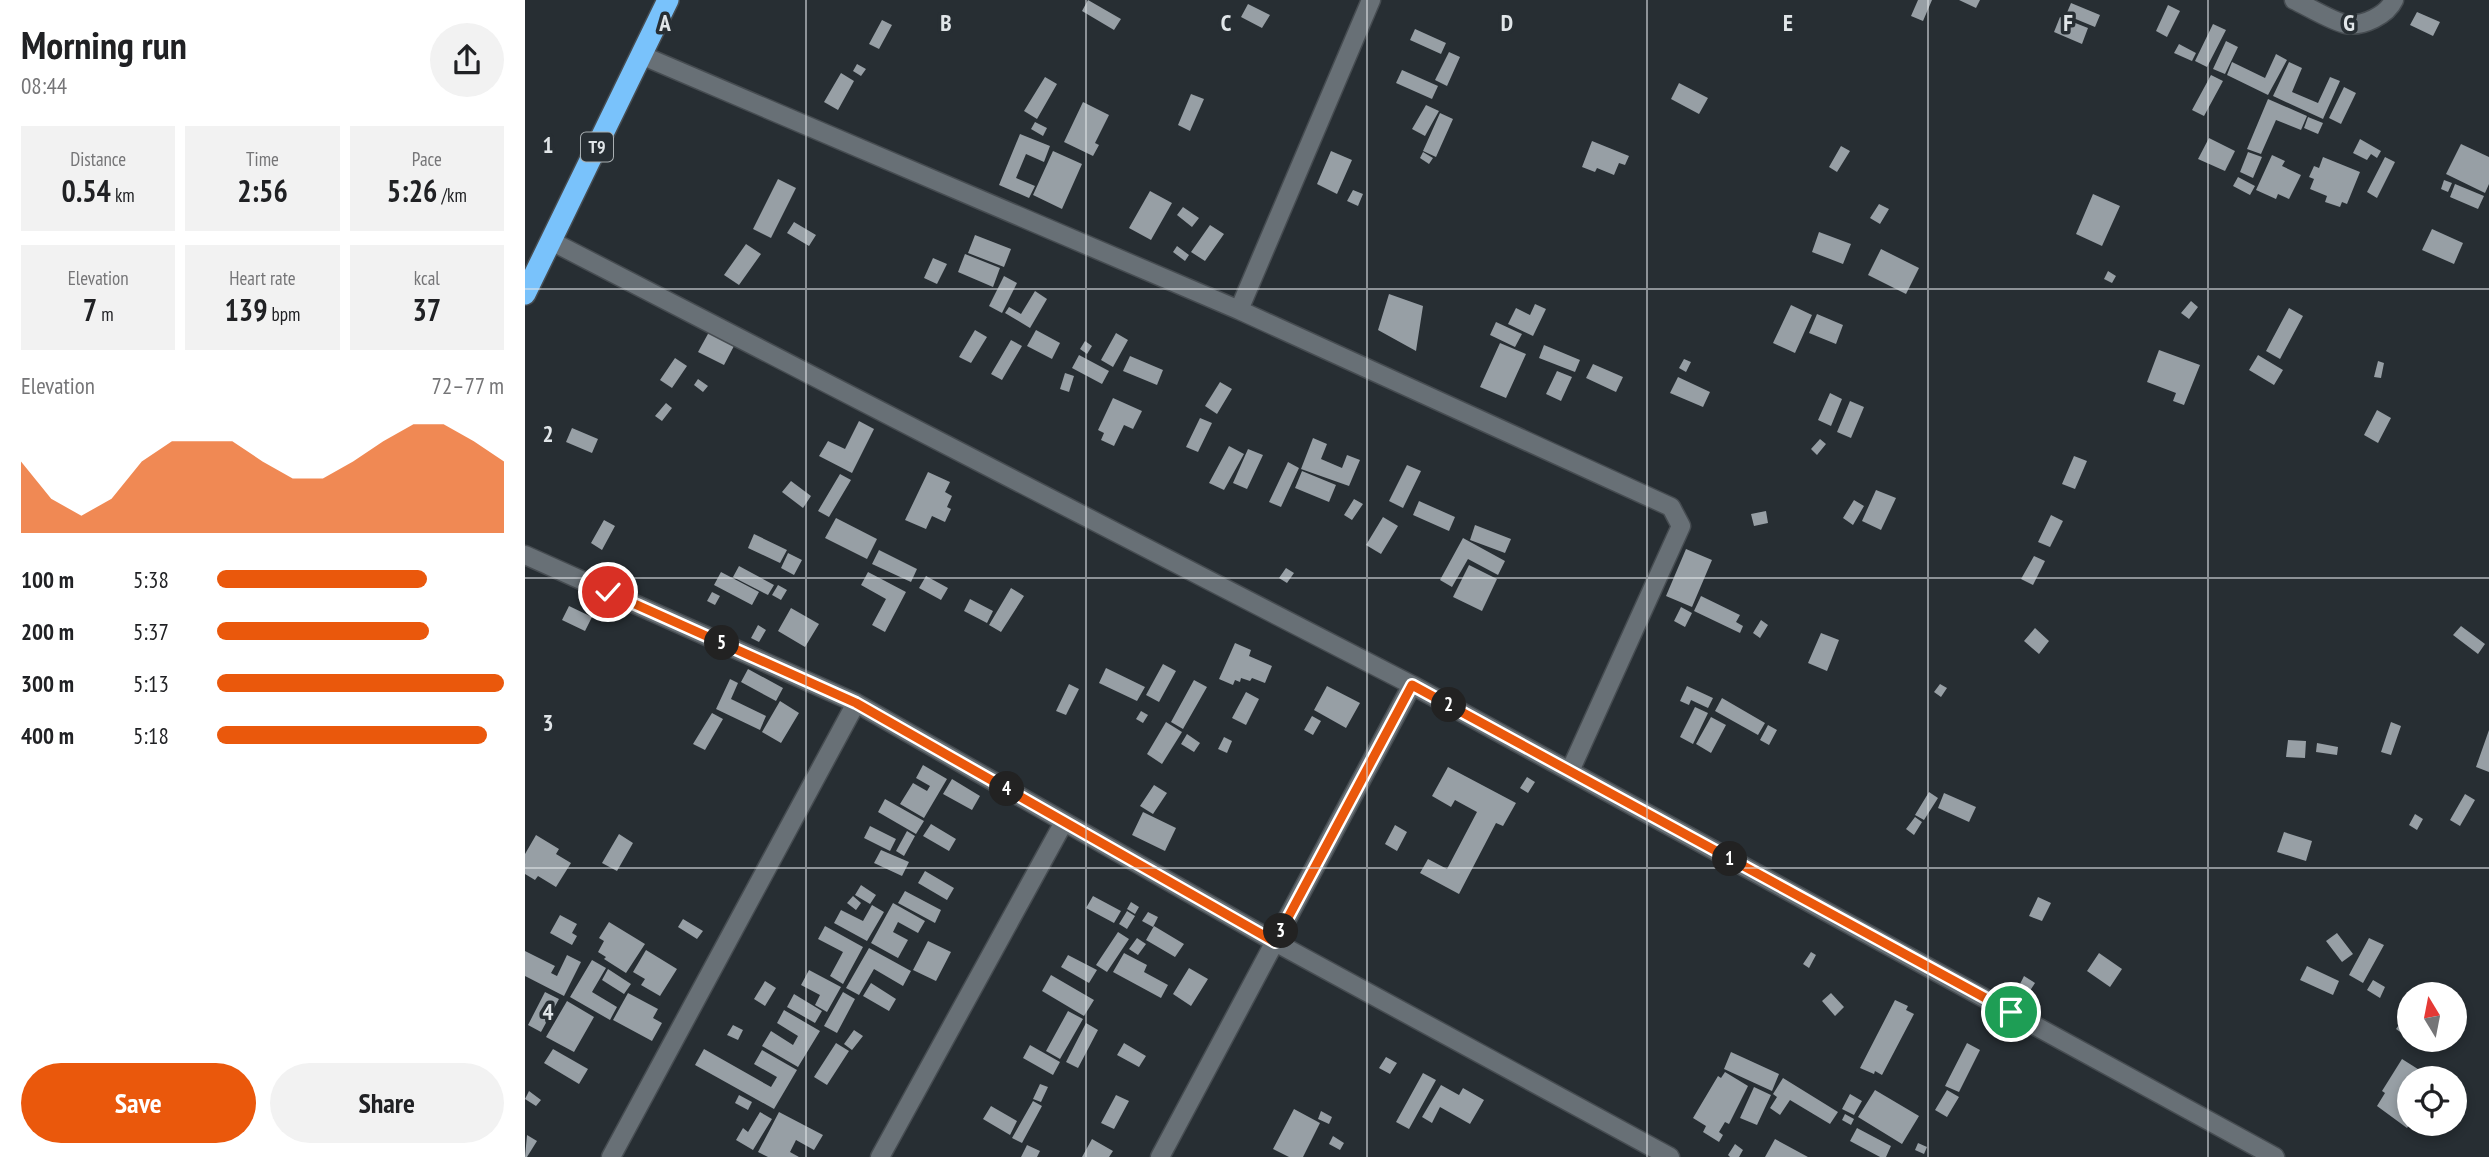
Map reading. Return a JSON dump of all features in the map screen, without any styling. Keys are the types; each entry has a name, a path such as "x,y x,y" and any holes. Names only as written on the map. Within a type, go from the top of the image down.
{"highway":[{"name":"T9","path":"525,295 668,0"}],"street":[{"path":"1239,310 1371,0"},
{"path":"2294,0 2346,24 2371,21 2391,7 2394,0"},
{"path":"641,55 1239,310 1671,507 1681,526 1570,771"},
{"path":"551,241 1412,685 2275,1157"},
{"path":"525,555 856,703 1275,942 1670,1157"},
{"path":"1160,1157 1412,685"},
{"path":"611,1157 856,703"},
{"path":"880,1157 1064,822"}],"building":[{"path":"1088,0 1121,19 1114,30 1082,11"},
{"path":"1918,0 1932,0 1923,21 1911,16"},
{"path":"1959,0 1980,0 1976,8"},
{"path":"2071,3 2100,15 2095,27 2066,15"},
{"path":"1248,4 1270,15 1262,28 1241,17"},
{"path":"2168,5 2180,11 2167,37 2156,31"},
{"path":"2417,12 2440,22 2433,36 2410,25"},
{"path":"2060,17 2088,28 2082,44 2054,32"},
{"path":"882,20 892,25 879,49 869,44"},
{"path":"2213,24 2226,30 2207,67 2195,61"},
{"path":"1415,29 1446,43 1441,54 1410,40"},
{"path":"2226,41 2238,47 2225,74 2213,69"},
{"path":"2179,44 2196,53 2192,61 2174,53"},
{"path":"1449,52 1460,57 1447,86 1435,80"},
{"path":"2276,54 2287,60 2268,95 2227,75 2232,62 2265,78"},
{"path":"2289,62 2302,68 2292,92 2318,103 2330,77 2340,81 2323,119 2273,96"},
{"path":"857,64 866,69 861,76 853,71"},
{"path":"1402,70 1438,86 1432,99 1396,83"},
{"path":"841,73 854,81 838,110 824,102"},
{"path":"2211,75 2223,81 2204,116 2192,110"},
{"path":"1045,77 1057,84 1037,119 1024,111"},
{"path":"1679,83 1708,98 1699,114 1671,99"},
{"path":"2344,87 2356,93 2341,124 2329,118"},
{"path":"1191,94 1204,99 1190,131 1178,125"},
{"path":"2268,99 2307,116 2301,130 2276,120 2261,154 2247,149"},
{"path":"1083,102 1109,115 1095,143 1099,145 1093,156 1064,142"},
{"path":"1426,105 1439,111 1425,136 1412,129"},
{"path":"1440,113 1453,119 1436,157 1423,151"},
{"path":"2308,117 2323,123 2318,134 2304,128"},
{"path":"1035,122 1047,128 1043,136 1031,129"},
{"path":"1020,134 1050,146 1044,162 1026,154 1016,178 1035,186 1029,198 999,185"},
{"path":"2209,138 2235,151 2225,171 2198,159"},
{"path":"2360,139 2381,151 2377,158 2371,154 2367,160 2353,153"},
{"path":"1592,141 1629,156 1625,165 1619,163 1614,175 1597,168 1595,172 1582,167"},
{"path":"2461,144 2489,157 2489,184 2485,193 2446,174"},
{"path":"1841,146 1850,151 1837,172 1829,167"},
{"path":"1053,151 1082,164 1062,209 1033,195"},
{"path":"1331,151 1352,160 1337,194 1317,184"},
{"path":"1423,152 1433,158 1429,164 1420,158"},
{"path":"2248,152 2262,157 2253,178 2240,172"},
{"path":"2272,155 2285,161 2282,166 2301,175 2289,199 2278,194 2276,199 2256,190"},
{"path":"2323,157 2360,172 2347,204 2342,202 2340,207 2325,202 2327,196 2310,189 2314,179 2309,177 2314,166 2319,168"},
{"path":"2385,157 2395,162 2377,198 2367,192"},
{"path":"2238,177 2255,186 2250,195 2233,186"},
{"path":"778,179 796,188 771,238 753,229"},
{"path":"2444,180 2452,183 2448,192 2441,189"},
{"path":"2455,184 2484,196 2478,209 2450,197"},
{"path":"1353,190 1363,194 1358,206 1347,201"},
{"path":"1150,191 1172,203 1151,240 1129,228"},
{"path":"2093,194 2120,206 2102,246 2076,234"},
{"path":"1879,204 1889,209 1880,224 1870,218"},
{"path":"1183,207 1199,218 1192,227 1177,215"},
{"path":"794,222 816,235 809,246 787,233"},
{"path":"1210,225 1224,234 1205,261 1191,252"},
{"path":"2432,229 2463,243 2454,264 2422,250"},
{"path":"1819,232 1851,244 1843,264 1812,252"},
{"path":"975,235 1011,249 1004,267 968,253"},
{"path":"746,244 761,254 739,285 724,275"},
{"path":"1177,246 1189,255 1185,261 1173,252"},
{"path":"1881,249 1919,268 1906,294 1868,275"},
{"path":"965,254 1000,268 993,287 958,272"},
{"path":"933,258 947,264 937,284 924,278"},
{"path":"2108,271 2116,276 2112,283 2104,279"},
{"path":"1004,276 1017,283 1002,313 989,306"},
{"path":"1035,291 1047,299 1030,328 1005,313 1009,307 1021,314"},
{"path":"1389,294 1423,306 1416,351 1378,330"},
{"path":"2191,301 2198,307 2189,319 2181,313"},
{"path":"1535,304 1546,309 1533,336 1508,324 1516,308 1530,315"},
{"path":"1791,305 1812,315 1795,353 1773,343"},
{"path":"2289,308 2303,316 2280,359 2266,351"},
{"path":"1817,314 1843,325 1836,344 1809,333"},
{"path":"1496,322 1522,334 1515,347 1490,335"},
{"path":"975,330 987,337 971,363 959,357"},
{"path":"1036,330 1060,343 1052,359 1027,346"},
{"path":"709,332 734,346 724,365 698,352"},
{"path":"1116,333 1128,340 1113,367 1101,360"},
{"path":"1011,340 1022,346 1002,380 991,374"},
{"path":"1085,341 1092,346 1087,354 1080,349"},
{"path":"1500,343 1526,354 1506,398 1480,387"},
{"path":"1544,345 1580,360 1575,372 1539,358"},
{"path":"2159,350 2200,365 2184,405 2173,401 2176,393 2147,382"},
{"path":"1079,355 1109,371 1102,384 1072,368"},
{"path":"2258,355 2283,370 2274,385 2249,370"},
{"path":"1130,356 1163,370 1157,385 1123,371"},
{"path":"675,358 687,366 672,388 660,380"},
{"path":"1684,359 1691,362 1686,372 1679,368"},
{"path":"2378,361 2384,363 2381,378 2374,377"},
{"path":"1593,364 1623,377 1616,392 1586,378"},
{"path":"1557,371 1572,377 1561,401 1546,394"},
{"path":"1065,373 1074,376 1069,392 1060,389"},
{"path":"1678,377 1710,392 1703,407 1670,393"},
{"path":"698,379 708,386 703,392 694,385"},
{"path":"1220,382 1232,389 1217,414 1205,406"},
{"path":"1830,393 1842,399 1831,426 1818,420"},
{"path":"1113,398 1142,411 1133,429 1124,425 1114,446 1101,440 1104,433 1098,430"},
{"path":"1850,401 1864,407 1851,438 1837,432"},
{"path":"666,403 672,408 662,421 655,416"},
{"path":"2377,410 2391,418 2378,443 2364,435"},
{"path":"1200,418 1212,423 1198,452 1186,447"},
{"path":"859,421 874,429 852,473 819,456 828,441 845,449"},
{"path":"572,428 598,439 592,453 566,442"},
{"path":"1313,438 1327,444 1321,459 1342,468 1347,455 1360,460 1349,486 1301,469"},
{"path":"1820,439 1826,444 1817,455 1811,449"},
{"path":"1229,446 1244,454 1224,490 1209,483"},
{"path":"1248,449 1263,455 1247,489 1233,483"},
{"path":"2074,456 2087,461 2075,489 2062,484"},
{"path":"1288,462 1299,468 1281,507 1269,502"},
{"path":"1407,465 1421,471 1403,508 1389,501"},
{"path":"1302,471 1336,485 1329,502 1295,488"},
{"path":"928,472 950,482 945,492 952,496 947,507 951,509 945,522 932,516 926,529 905,520"},
{"path":"840,474 851,480 829,517 818,511"},
{"path":"791,481 811,496 803,508 782,492"},
{"path":"1876,490 1896,498 1881,530 1862,521"},
{"path":"1354,499 1363,504 1352,520 1344,515"},
{"path":"1854,500 1864,506 1853,525 1843,518"},
{"path":"1419,501 1455,517 1449,531 1413,515"},
{"path":"1766,511 1768,523 1754,526 1751,514"},
{"path":"2051,515 2063,521 2050,547 2038,542"},
{"path":"1383,517 1398,526 1381,554 1366,545"},
{"path":"836,518 877,539 867,559 825,538"},
{"path":"604,520 615,526 602,550 591,543"},
{"path":"1475,525 1511,539 1505,553 1470,540"},
{"path":"754,534 787,550 780,563 748,548"},
{"path":"1463,538 1505,561 1498,575 1468,559 1452,587 1440,580"},
{"path":"1686,549 1712,560 1692,607 1666,596"},
{"path":"879,550 917,569 911,582 872,564"},
{"path":"788,553 802,560 794,575 781,568"},
{"path":"2034,556 2045,561 2033,585 2021,579"},
{"path":"1469,565 1497,579 1482,611 1453,597"},
{"path":"739,566 774,585 768,595 733,577"},
{"path":"1286,568 1294,573 1287,583 1279,578"},
{"path":"721,572 759,592 752,605 714,585"},
{"path":"868,572 906,592 885,632 872,625 886,599 861,585"},
{"path":"926,576 948,588 941,600 919,588"},
{"path":"778,585 787,590 781,600 772,595"},
{"path":"1011,588 1024,596 1001,632 989,625"},
{"path":"712,592 720,596 715,605 707,601"},
{"path":"1701,596 1740,615 1736,622 1743,626 1740,633 1694,611"},
{"path":"970,599 993,611 987,623 964,611"},
{"path":"569,606 592,617 585,631 562,620"},
{"path":"1681,607 1692,613 1685,627 1674,621"},
{"path":"791,608 819,624 805,647 778,631"},
{"path":"1761,620 1768,625 1760,638 1753,633"},
{"path":"758,625 766,630 759,642 751,638"},
{"path":"2461,626 2485,644 2478,654 2453,635"},
{"path":"2035,628 2049,641 2039,654 2024,641"},
{"path":"1821,633 1839,640 1827,671 1808,663"},
{"path":"1235,643 1251,650 1249,656 1272,666 1265,683 1252,678 1250,681 1241,678 1240,682 1235,680 1233,685 1219,679"},
{"path":"1163,664 1176,671 1159,702 1146,695"},
{"path":"1106,668 1145,687 1137,701 1099,683"},
{"path":"748,669 783,688 776,701 741,682"},
{"path":"730,679 738,683 731,699 766,716 760,730 716,709"},
{"path":"1194,680 1207,687 1183,729 1171,722"},
{"path":"1069,684 1079,689 1066,715 1056,711"},
{"path":"1940,684 1947,688 1941,697 1934,692"},
{"path":"1327,686 1360,703 1346,728 1314,710"},
{"path":"1687,686 1713,698 1708,708 1691,700 1689,705 1680,701"},
{"path":"1246,692 1259,699 1246,725 1232,718"},
{"path":"1722,698 1765,723 1758,735 1715,711"},
{"path":"780,701 799,713 781,743 762,732"},
{"path":"1695,707 1708,713 1693,744 1680,737"},
{"path":"1141,711 1148,715 1143,723 1136,719"},
{"path":"712,713 723,719 705,750 693,744"},
{"path":"1312,716 1321,721 1313,735 1304,730"},
{"path":"1711,717 1726,725 1711,753 1696,744"},
{"path":"1166,722 1182,732 1162,764 1147,754"},
{"path":"2391,722 2401,726 2391,755 2381,752"},
{"path":"1768,725 1777,730 1769,745 1760,740"},
{"path":"2489,730 2489,772 2476,767"},
{"path":"1187,734 1200,743 1194,752 1181,744"},
{"path":"1224,737 1232,741 1227,753 1218,749"},
{"path":"2288,740 2306,741 2305,758 2286,757"},
{"path":"2317,743 2338,747 2337,755 2316,752"},
{"path":"923,765 947,779 924,818 900,804 913,783 927,791 930,786 916,778"},
{"path":"1448,767 1516,803 1503,826 1496,823 1459,894 1420,873 1428,859 1447,869 1477,812 1455,800 1451,807 1432,796"},
{"path":"1527,777 1535,782 1528,793 1520,788"},
{"path":"952,779 980,796 972,810 943,794"},
{"path":"1154,785 1167,793 1153,814 1140,806"},
{"path":"1929,792 1938,798 1924,820 1915,815"},
{"path":"1944,793 1976,807 1969,822 1938,808"},
{"path":"2465,794 2475,800 2460,826 2450,820"},
{"path":"885,799 924,821 916,834 878,812"},
{"path":"1143,812 1176,828 1165,851 1132,835"},
{"path":"2415,814 2423,819 2417,830 2409,825"},
{"path":"1915,817 1922,822 1914,835 1906,829"},
{"path":"931,824 956,839 949,851 923,836"},
{"path":"1395,825 1407,832 1397,851 1385,844"},
{"path":"870,826 896,839 890,851 864,838"},
{"path":"907,831 915,836 904,856 896,851"},
{"path":"2284,832 2312,841 2306,861 2277,852"},
{"path":"619,834 633,843 617,871 602,863"},
{"path":"536,835 559,849 556,854 571,863 556,887 538,876 535,880 525,874 525,854"},
{"path":"881,850 909,862 902,876 874,863"},
{"path":"925,871 954,888 947,900 918,883"},
{"path":"861,885 876,895 870,904 855,895"},
{"path":"905,891 941,910 935,923 898,903"},
{"path":"853,896 861,903 856,910 847,903"},
{"path":"1093,896 1121,911 1114,923 1086,908"},
{"path":"2038,897 2051,903 2042,921 2029,916"},
{"path":"1131,902 1139,907 1135,914 1127,909"},
{"path":"893,903 925,921 918,933 898,922 893,932 908,940 898,958 871,943"},
{"path":"872,905 884,912 867,941 834,923 841,910 863,921"},
{"path":"1127,911 1135,916 1127,929 1119,924"},
{"path":"1148,912 1158,917 1153,927 1142,921"},
{"path":"560,915 577,924 572,933 577,936 572,945 550,933"},
{"path":"683,919 703,931 697,939 678,927"},
{"path":"609,922 645,944 626,973 598,952 604,941 599,938"},
{"path":"825,926 863,947 843,984 830,976 843,952 818,939"},
{"path":"1154,926 1184,944 1175,957 1146,940"},
{"path":"1118,932 1129,939 1107,972 1096,965"},
{"path":"2337,933 2353,954 2342,962 2326,941"},
{"path":"1137,938 1146,944 1138,955 1129,949"},
{"path":"2369,938 2384,945 2363,983 2349,975"},
{"path":"928,941 951,952 936,981 913,970"},
{"path":"869,948 911,971 903,986 874,969 859,995 846,988"},
{"path":"646,950 677,969 660,996 641,985 645,979 633,972"},
{"path":"525,951 555,966 551,973 557,976 567,955 581,962 564,996 525,976"},
{"path":"1811,952 1816,955 1809,968 1803,964"},
{"path":"1124,953 1147,965 1144,972 1168,985 1161,998 1113,972"},
{"path":"2099,953 2122,969 2110,987 2087,971"},
{"path":"1068,955 1097,970 1089,983 1061,967"},
{"path":"592,960 606,968 592,992 617,1007 610,1020 570,997"},
{"path":"2307,966 2339,981 2333,995 2300,980"},
{"path":"1189,968 1208,979 1191,1006 1173,994"},
{"path":"608,969 631,984 624,994 602,980"},
{"path":"809,970 841,987 827,1012 815,1005 820,995 801,985"},
{"path":"1051,975 1094,1000 1084,1016 1042,991"},
{"path":"2024,976 2035,983 2028,994 2018,988"},
{"path":"2373,980 2385,987 2380,998 2367,990"},
{"path":"765,981 776,988 765,1006 754,999"},
{"path":"871,983 896,999 889,1011 863,996"},
{"path":"545,992 559,999 541,1032 528,1025"},
{"path":"843,992 855,999 837,1033 824,1026"},
{"path":"628,993 658,1009 653,1018 662,1023 652,1041 613,1020"},
{"path":"1831,993 1844,1007 1835,1016 1822,1001"},
{"path":"794,994 822,1011 815,1023 787,1007"},
{"path":"1895,1000 1908,1006 1906,1010 1914,1014 1882,1075 1875,1071 1874,1074 1860,1068"},
{"path":"567,1001 594,1017 574,1052 546,1037"},
{"path":"784,1010 820,1031 798,1067 762,1046 771,1031 793,1045 798,1036 777,1023"},
{"path":"1068,1011 1083,1019 1060,1059 1046,1051"},
{"path":"1086,1023 1098,1030 1078,1068 1066,1062"},
{"path":"733,1025 743,1030 738,1040 727,1035"},
{"path":"854,1030 863,1036 852,1050 844,1044"},
{"path":"836,1043 849,1051 827,1085 814,1077"},
{"path":"1124,1043 1146,1056 1139,1067 1117,1055"},
{"path":"1967,1043 1980,1050 1959,1092 1945,1086"},
{"path":"1030,1045 1060,1062 1053,1075 1023,1058"},
{"path":"553,1049 588,1069 579,1084 544,1063"},
{"path":"704,1049 771,1087 777,1077 754,1064 762,1050 797,1070 774,1109 695,1065"},
{"path":"1731,1052 1779,1074 1772,1091 1724,1069"},
{"path":"1386,1057 1397,1063 1390,1074 1379,1068"},
{"path":"2402,1059 2413,1066 2398,1066"},
{"path":"2397,1067 2397,1121 2377,1106 2385,1093 2382,1091"},
{"path":"1725,1072 1748,1086 1729,1124 1725,1122 1719,1132 1723,1135 1719,1142 1703,1132 1706,1126 1693,1118 1718,1076 1721,1078"},
{"path":"1423,1073 1436,1080 1409,1129 1396,1122"},
{"path":"1783,1078 1838,1112 1830,1124 1790,1100 1780,1115 1770,1108 1777,1097 1773,1094"},
{"path":"1040,1084 1048,1087 1041,1102 1033,1099"},
{"path":"1441,1085 1459,1095 1463,1088 1484,1100 1470,1124 1440,1107 1432,1123 1422,1117"},
{"path":"1754,1087 1771,1095 1757,1125 1740,1118"},
{"path":"1875,1090 1919,1116 1902,1144 1858,1117"},
{"path":"1947,1090 1959,1097 1947,1117 1935,1110"},
{"path":"529,1091 541,1100 536,1106 525,1099"},
{"path":"1850,1094 1862,1101 1854,1115 1842,1109"},
{"path":"739,1095 752,1102 748,1110 735,1103"},
{"path":"1116,1095 1129,1101 1114,1129 1101,1123"},
{"path":"1033,1101 1042,1106 1022,1143 1012,1138"},
{"path":"991,1106 1017,1121 1010,1135 983,1119"},
{"path":"1294,1109 1320,1123 1303,1157 1289,1157 1273,1149"},
{"path":"1321,1111 1332,1117 1329,1124 1318,1119"},
{"path":"760,1112 772,1119 753,1150 736,1140 743,1128 748,1132"},
{"path":"779,1112 823,1135 814,1150 796,1140 790,1152 799,1157 768,1157 758,1152"},
{"path":"1845,1114 1854,1119 1851,1125 1842,1120"},
{"path":"1857,1128 1891,1146 1886,1157 1880,1157 1850,1141"},
{"path":"527,1135 537,1141 525,1157"},
{"path":"1333,1136 1344,1143 1340,1150 1329,1144"},
{"path":"1092,1139 1113,1151 1109,1157 1082,1157"},
{"path":"1775,1139 1808,1157 1765,1157"},
{"path":"1918,1143 1927,1147 1924,1154 1915,1150"},
{"path":"1735,1144 1743,1150 1739,1157 1730,1157 1728,1155"},
{"path":"1027,1145 1040,1151 1037,1157 1021,1157"}],"route":[{"path":"608,592 856,703 1275,942 1412,685 2011,1012"}]}
